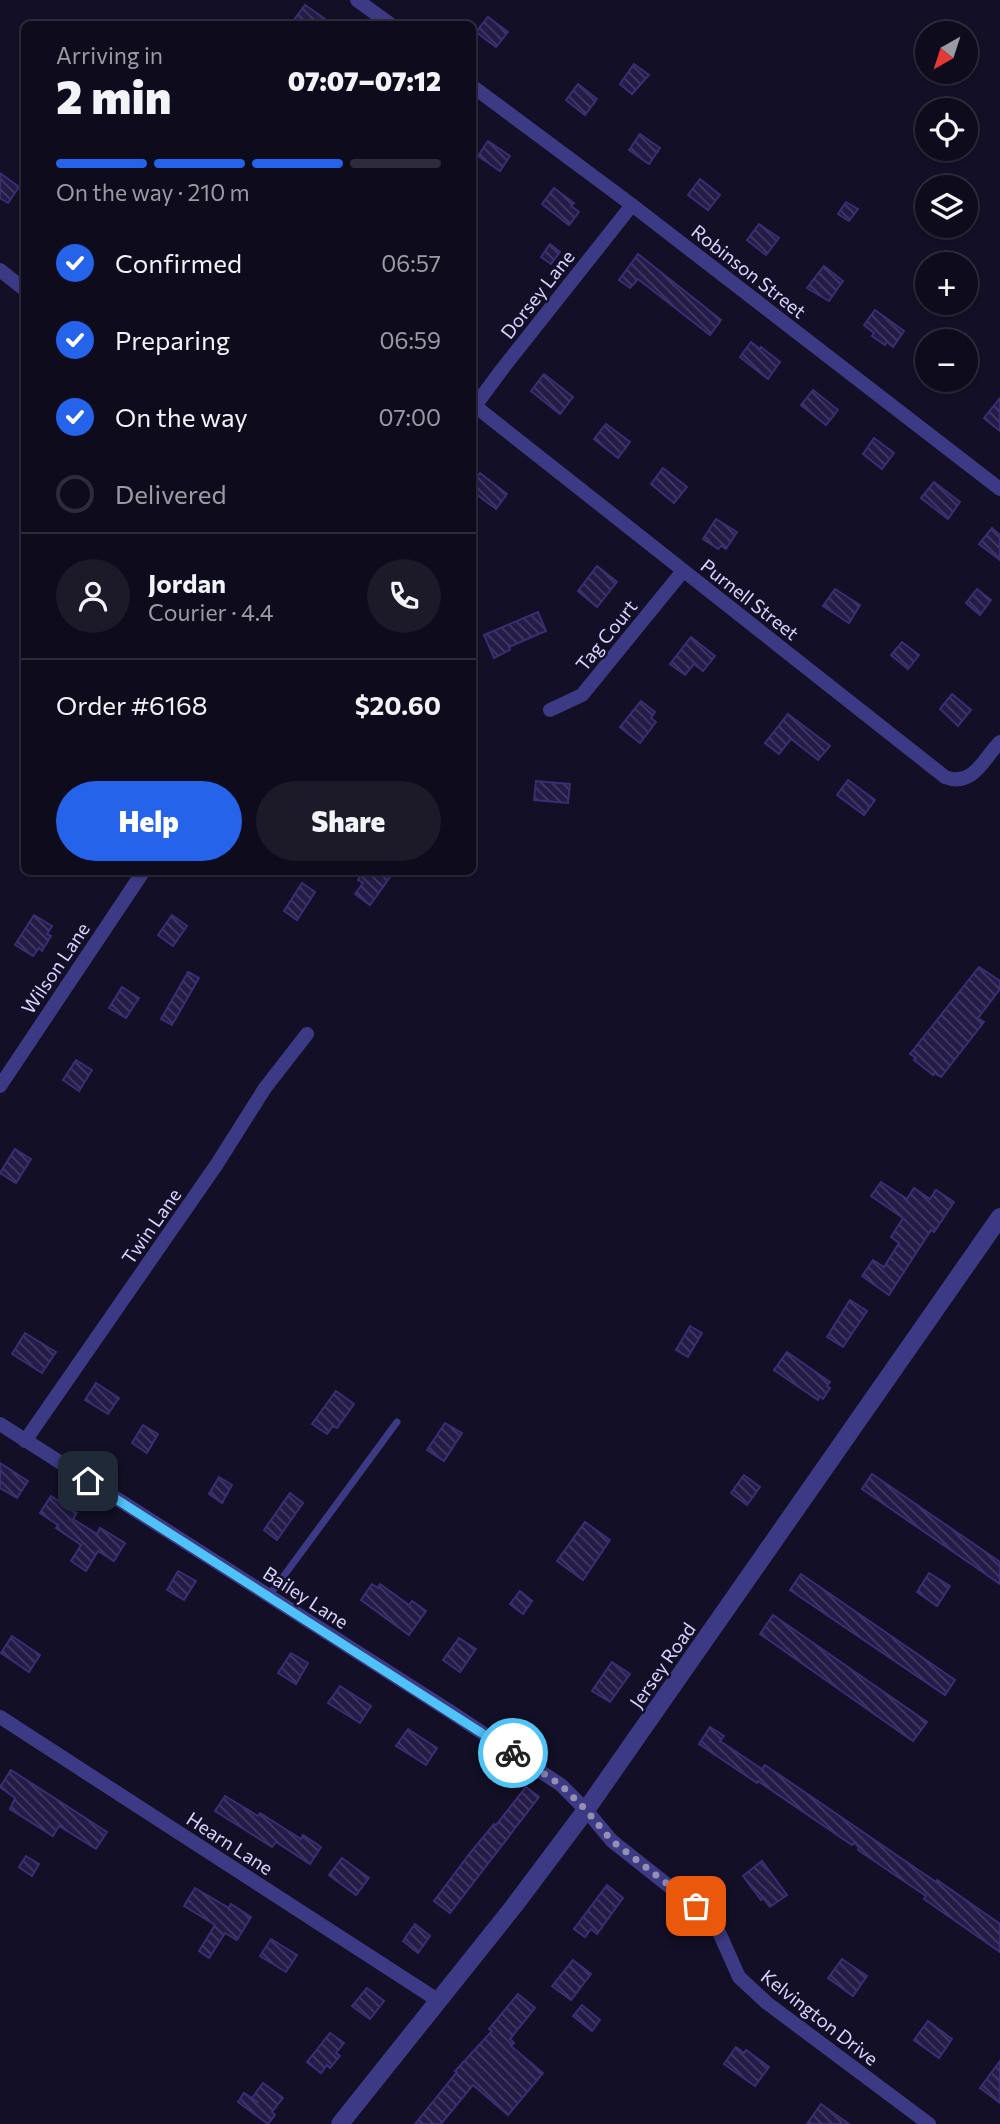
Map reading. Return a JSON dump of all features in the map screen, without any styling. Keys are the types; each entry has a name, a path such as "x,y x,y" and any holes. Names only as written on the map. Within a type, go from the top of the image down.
{"street":[{"path":"357,0 386,21"},
{"name":"Robinson Street","path":"476,89 632,205 1000,489"},
{"name":"Dorsey Lane","path":"476,405 632,205"},
{"path":"0,271 21,287"},
{"name":"Purnell Street","path":"476,410 945,777 960,780 971,776 1000,742"},
{"name":"Tag Court","path":"550,710 582,695 683,571"},
{"name":"Wilson Lane","path":"0,1086 141,875"},
{"name":"Twin Lane","path":"25,1441 217,1164 248,1112 307,1034"},
{"name":"Jersey Road","path":"340,2124 586,1810 1000,1217"},
{"name":"Bailey Lane","path":"0,1424 454,1714 561,1785 586,1810"},
{"name":"Hearn Lane","path":"0,1717 439,2001"},
{"name":"Kelvington Drive","path":"586,1810 612,1841 708,1917 718,1930 739,1977 745,1984 767,2004 929,2124"}],"lane":[{"path":"269,1596 397,1422"}],"building":[{"path":"305,5 328,21 293,21"},
{"path":"488,17 508,32 496,47 476,32"},
{"path":"634,64 649,75 632,94 620,84"},
{"path":"578,84 597,99 585,115 566,100"},
{"path":"640,134 660,148 649,164 629,150"},
{"path":"488,141 510,156 500,171 478,156"},
{"path":"0,173 19,187 8,203 0,198"},
{"path":"700,179 720,195 708,210 688,195"},
{"path":"554,188 574,203 571,206 579,212 569,225 542,204"},
{"path":"846,202 858,209 849,221 838,214"},
{"path":"759,224 779,238 766,255 747,240"},
{"path":"550,244 560,252 551,264 541,257"},
{"path":"638,254 721,320 710,335 638,279 630,288 619,280"},
{"path":"824,266 843,281 829,301 807,288"},
{"path":"875,310 904,331 893,347 872,336 874,333 864,325"},
{"path":"751,342 780,362 768,379 740,357"},
{"path":"544,374 573,397 560,414 531,391"},
{"path":"813,390 838,410 826,425 801,405"},
{"path":"1000,398 1000,431 984,418"},
{"path":"606,424 630,442 618,458 594,439"},
{"path":"874,438 894,453 882,469 863,454"},
{"path":"663,468 687,487 674,503 651,484"},
{"path":"480,473 507,494 496,509 476,494 476,478"},
{"path":"934,482 960,502 948,519 921,498"},
{"path":"716,519 737,532 726,549 721,546 718,549 703,539"},
{"path":"992,528 1000,535 1000,560 979,544"},
{"path":"597,566 617,582 597,607 578,591"},
{"path":"835,589 860,605 849,623 823,606"},
{"path":"977,589 991,600 980,615 966,603"},
{"path":"538,612 546,631 509,647 510,650 494,658 484,635"},
{"path":"691,637 715,656 703,671 694,664 685,675 670,664"},
{"path":"902,642 919,655 908,669 891,655"},
{"path":"952,694 971,710 958,726 940,709"},
{"path":"641,701 655,712 651,718 656,722 640,743 620,727"},
{"path":"788,714 830,746 818,760 791,739 779,754 765,743"},
{"path":"848,780 875,800 864,815 837,795"},
{"path":"536,781 570,784 568,803 534,800"},
{"path":"361,875 390,877 370,905 355,894 363,883 358,880"},
{"path":"302,883 315,892 297,920 284,911"},
{"path":"34,915 52,926 47,934 51,936 42,951 39,948 33,956 15,945"},
{"path":"172,915 187,926 173,946 158,935"},
{"path":"979,967 1000,981 1000,989 978,1018 984,1022 941,1077 934,1073 933,1075 910,1054"},
{"path":"188,972 199,978 172,1025 161,1019"},
{"path":"122,987 139,998 126,1018 109,1008"},
{"path":"76,1060 92,1070 79,1091 63,1080"},
{"path":"15,1149 31,1159 16,1183 0,1173"},
{"path":"881,1182 907,1199 914,1188 930,1199 936,1190 954,1202 934,1232 931,1230 889,1295 862,1276 873,1260 884,1267 899,1243 891,1237 903,1218 871,1196"},
{"path":"850,1300 867,1311 843,1347 827,1337"},
{"path":"690,1326 702,1333 688,1357 676,1350"},
{"path":"25,1333 56,1352 42,1373 12,1354"},
{"path":"787,1352 830,1382 827,1386 830,1388 823,1399 820,1396 818,1400 774,1370"},
{"path":"96,1383 119,1398 108,1414 85,1400"},
{"path":"336,1391 354,1404 337,1428 333,1426 327,1434 312,1424"},
{"path":"445,1423 462,1433 444,1461 427,1450"},
{"path":"143,1425 158,1434 147,1453 132,1443"},
{"path":"0,1463 28,1481 17,1498 0,1488"},
{"path":"872,1474 1000,1562 1000,1584 862,1489"},
{"path":"744,1475 760,1487 747,1505 731,1493"},
{"path":"219,1477 232,1485 222,1503 209,1494"},
{"path":"290,1493 303,1503 277,1540 264,1530"},
{"path":"51,1496 77,1513 73,1519 97,1534 100,1528 125,1543 114,1561 98,1551 86,1571 71,1561 81,1545 40,1513"},
{"path":"585,1522 610,1540 583,1580 557,1561"},
{"path":"178,1571 196,1581 184,1600 167,1590"},
{"path":"929,1573 950,1586 937,1606 917,1592"},
{"path":"801,1574 955,1680 945,1695 790,1590"},
{"path":"372,1584 378,1588 380,1584 409,1605 412,1601 426,1611 409,1635 361,1600"},
{"path":"520,1591 532,1601 523,1614 510,1604"},
{"path":"773,1615 927,1722 913,1741 760,1634"},
{"path":"12,1636 40,1655 29,1672 1,1653"},
{"path":"459,1638 476,1649 460,1672 443,1660"},
{"path":"291,1653 308,1663 296,1684 278,1673"},
{"path":"612,1662 630,1674 610,1702 592,1691"},
{"path":"340,1686 371,1706 360,1723 328,1703"},
{"path":"710,1727 724,1736 720,1741 762,1769 765,1765 1000,1924 1000,1952 924,1899 926,1896 858,1850 855,1843 852,1845 699,1744"},
{"path":"408,1729 437,1748 426,1765 396,1746"},
{"path":"11,1770 107,1832 96,1849 59,1826 53,1836 10,1809 15,1798 0,1787"},
{"path":"526,1787 539,1797 450,1913 434,1901 470,1853"},
{"path":"225,1796 258,1816 260,1813 301,1839 303,1835 321,1847 310,1864 276,1842 272,1847 215,1811"},
{"path":"26,1856 39,1864 32,1876 19,1867"},
{"path":"342,1858 369,1878 356,1895 329,1875"},
{"path":"762,1861 787,1895 770,1907 763,1898 761,1900 743,1876"},
{"path":"607,1885 623,1898 597,1934 591,1929 585,1937 574,1929"},
{"path":"195,1888 229,1908 231,1904 251,1917 237,1940 225,1933 209,1958 199,1951 215,1925 184,1906"},
{"path":"415,1924 430,1936 418,1953 403,1941"},
{"path":"271,1939 297,1955 286,1972 260,1956"},
{"path":"842,1959 867,1976 853,1996 828,1978"},
{"path":"573,1960 591,1974 571,2000 552,1986"},
{"path":"367,1988 384,2001 370,2019 352,2006"},
{"path":"518,1994 535,2008 510,2039 514,2043 511,2046 543,2073 508,2115 473,2085 441,2124 415,2124 457,2072 455,2071 492,2031 489,2029"},
{"path":"582,2005 600,2020 592,2031 573,2016"},
{"path":"928,2021 952,2039 939,2058 914,2040"},
{"path":"330,2033 344,2043 336,2053 340,2056 330,2068 327,2065 321,2073 307,2062"},
{"path":"736,2047 744,2053 746,2050 769,2067 755,2086 724,2064"},
{"path":"1000,2061 1000,2103 980,2088"},
{"path":"263,2083 283,2098 272,2112 275,2115 268,2124 238,2102 244,2093 259,2103 252,2098"},
{"path":"821,2104 849,2124 807,2124"}],"way so far":[{"path":"513,1753 561,1785 612,1841 696,1906"}],"route":[{"path":"88,1481 513,1753"}]}
